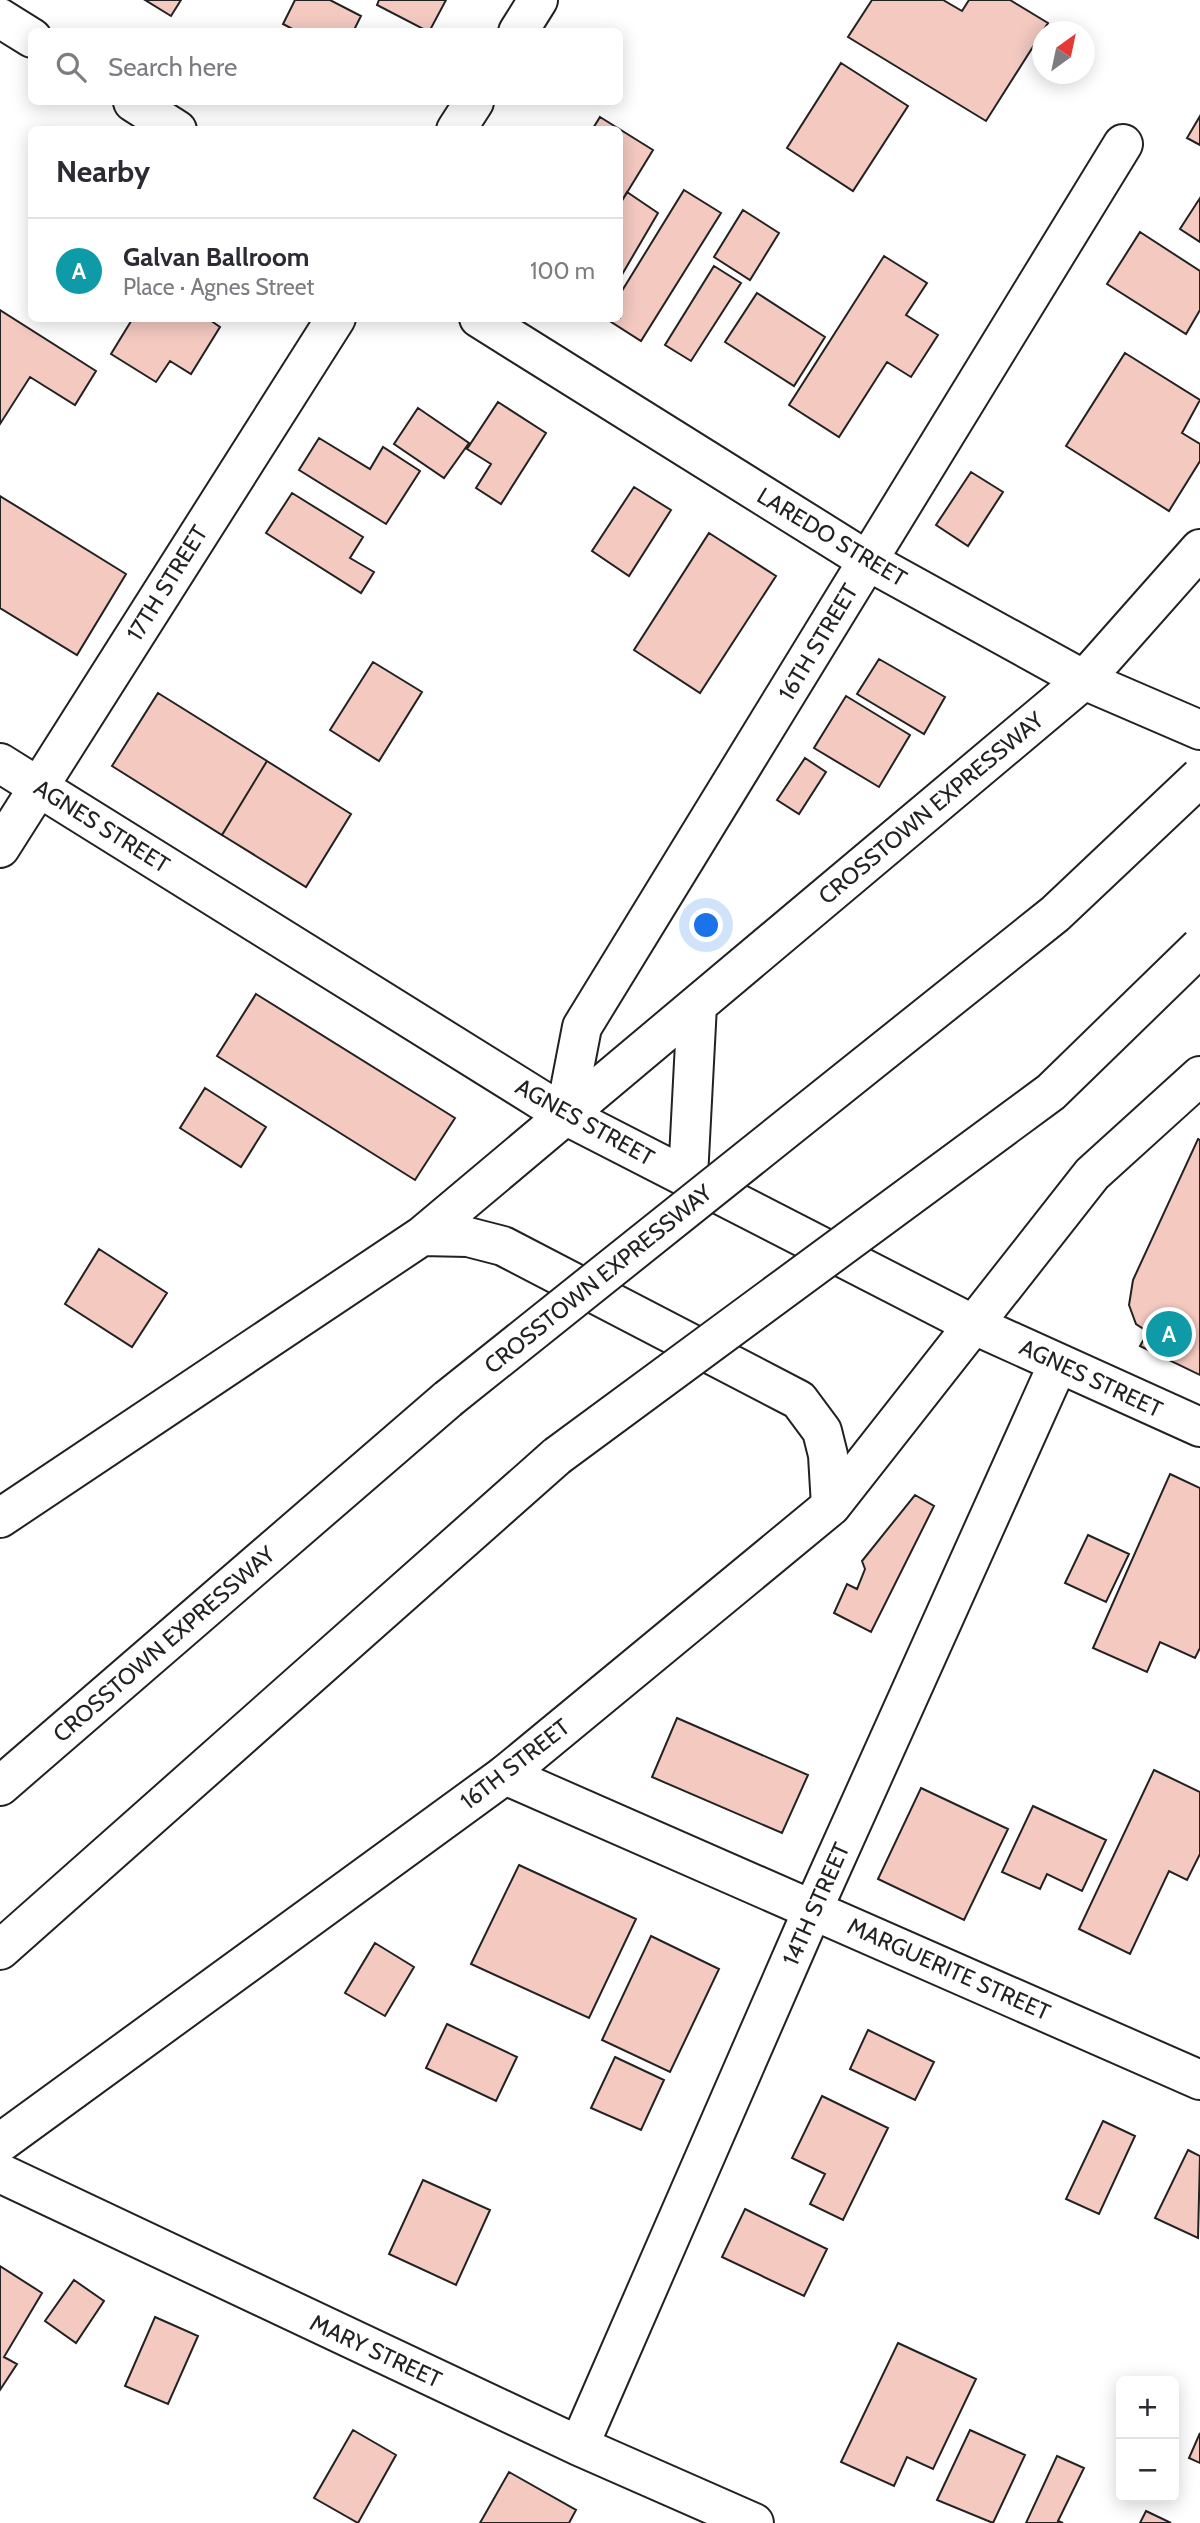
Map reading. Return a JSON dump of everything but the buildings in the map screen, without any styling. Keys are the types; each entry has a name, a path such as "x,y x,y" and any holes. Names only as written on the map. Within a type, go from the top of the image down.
{"main road":[{"path":"520,28 538,0"},
{"path":"0,18 28,36"},
{"path":"137,105 171,126"},
{"path":"459,126 472,105"},
{"name":"16TH STREET","path":"565,1115 582,1027 1123,144"},
{"name":"17TH STREET","path":"0,848 333,322"},
{"name":"LAREDO STREET","path":"485,322 868,561 1084,680 1200,730"},
{"name":"CROSSTOWN EXPRESSWAY","path":"5,1507 422,1237 1084,680 1200,549"},
{"name":"AGNES STREET","path":"0,763 565,1115 972,1324 1200,1427"},
{"name":"CROSSTOWN EXPRESSWAY","path":"0,1786 448,1399 1055,914 1200,777"},
{"path":"0,1950 557,1456 1051,1092 1200,947"},
{"path":"688,1177 696,1004"},
{"path":"972,1324 1092,1174 1200,1076"},
{"path":"422,1237 468,1237 503,1246 799,1400 822,1431 828,1455 831,1506"},
{"name":"16TH STREET","path":"0,2143 505,1774 831,1506 972,1324"},
{"name":"14TH STREET","path":"579,2446 813,1909 1058,1364"},
{"name":"MARGUERITE STREET","path":"505,1774 1200,2080"},
{"name":"MARY STREET","path":"0,2173 579,2446 754,2523"}],"place":[{"name":"Galvan Ballroom","path":"1169,1334"}]}
